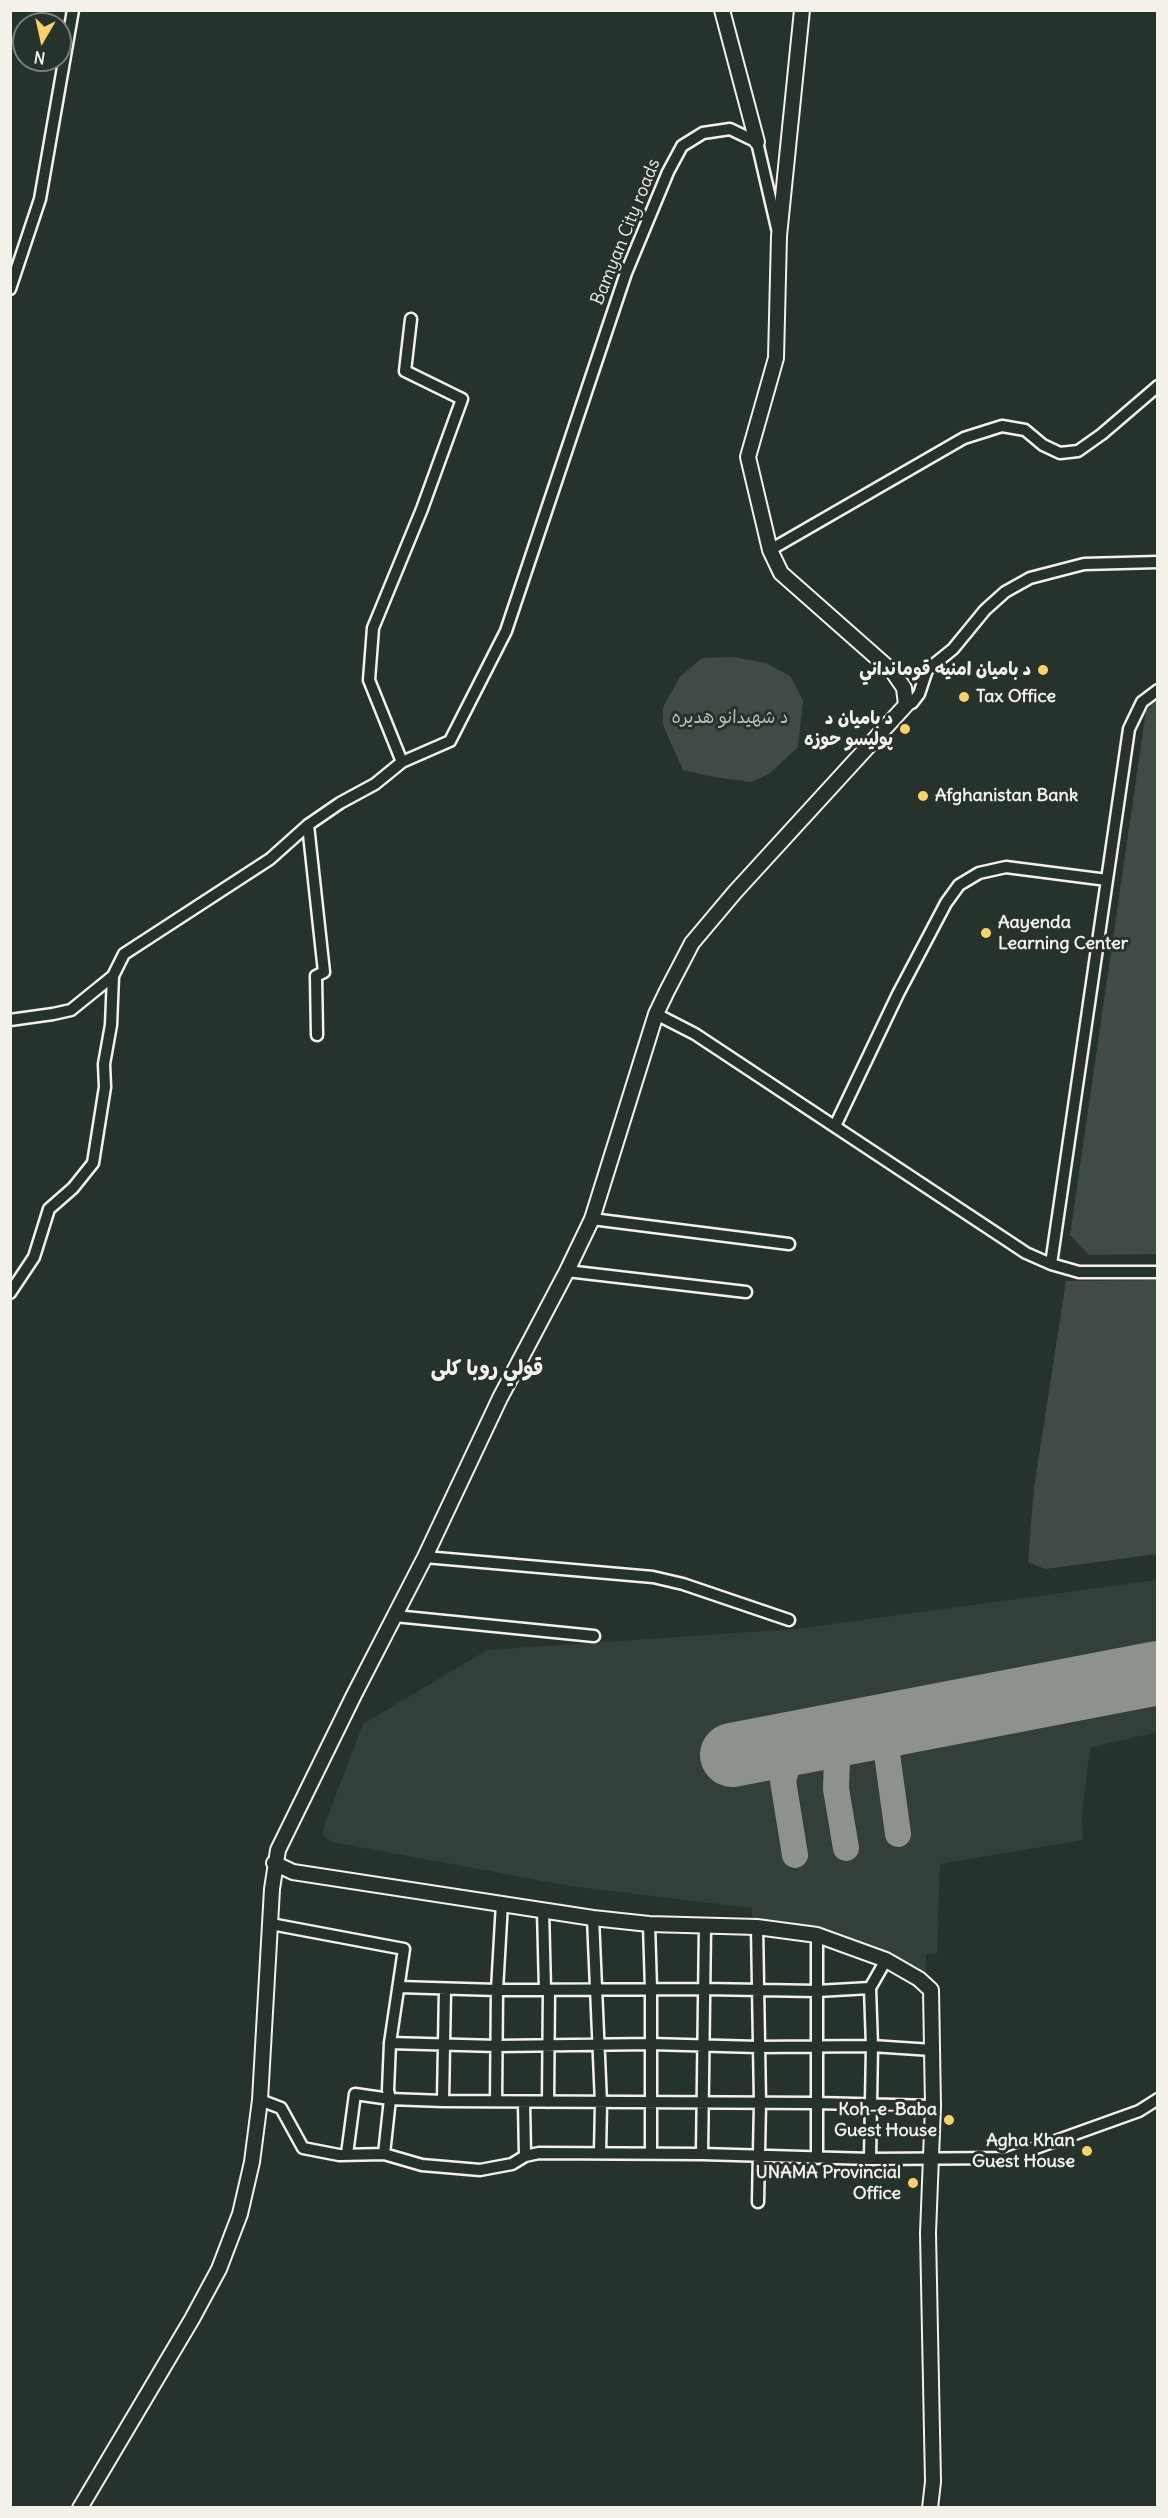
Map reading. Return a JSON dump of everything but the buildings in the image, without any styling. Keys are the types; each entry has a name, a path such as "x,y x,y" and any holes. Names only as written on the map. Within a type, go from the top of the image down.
{"street":[{"path":"10,289 40,199 73,10"},
{"path":"722,10 779,236"},
{"path":"802,10 779,236 776,358 748,457 770,550 782,573 893,672 904,688 906,705"},
{"name":"Bamyan City roads","path":"114,976 124,954 270,859 308,825 340,803 375,784 402,762 450,741 506,631 626,273 668,172 682,146 704,132 730,129 756,142"},
{"path":"402,762 369,680 373,628 422,509 462,399 405,371 411,319"},
{"path":"770,550 964,438 1002,426 1025,430 1043,445 1060,453 1078,451 1102,434 1158,386"},
{"path":"80,2508 219,2269 240,2214 252,2162 260,2100 274,1863 278,1850 425,1557 500,1398 592,1219 656,1014 678,968 693,943 735,892 906,705 912,703 919,694 927,670 953,648 985,610 1005,592 1030,578 1084,564 1158,562"},
{"path":"1051,1264 1129,729 1142,702 1158,690"},
{"path":"308,825 324,972 316,976 317,1035"},
{"path":"835,1126 898,994 946,903 959,885 979,873 1006,867 1107,880"},
{"path":"10,1020 71,1010 114,976"},
{"path":"10,1293 34,1257 49,1209 73,1188 93,1163 105,1087 104,1064 111,1025 114,976"},
{"path":"656,1014 695,1034 1026,1253 1051,1264 1079,1272 1158,1272"},
{"path":"592,1219 789,1244"},
{"path":"567,1271 746,1292"},
{"path":"425,1557 653,1576 789,1620"},
{"path":"395,1616 594,1636"},
{"path":"274,1863 293,1872 593,1918 649,1924 757,1927 817,1935 886,1960 919,1979 931,1990 933,2106 928,2232 933,2482 930,2508"},
{"path":"496,2102 497,1990 502,1903"},
{"path":"543,1910 549,2044 548,2102"},
{"path":"593,1918 601,2103 600,2153"},
{"path":"271,1924 404,1949 390,2043 388,2090 390,2099 384,2154"},
{"path":"649,1924 651,2153"},
{"path":"702,2154 705,1926"},
{"path":"757,1927 756,1989 760,2103 758,2202"},
{"path":"817,1935 817,2158"},
{"path":"870,2159 872,2046 870,1988 886,1960"},
{"path":"399,1987 497,1990 756,1989 817,1991 870,1988"},
{"path":"443,2101 445,1989"},
{"path":"390,2043 497,2046 650,2044 758,2048 872,2046 932,2050"},
{"path":"347,2154 355,2094 390,2099 443,2101 817,2103 933,2106"},
{"path":"260,2100 281,2108 303,2148 339,2155 384,2154 422,2165 480,2170 512,2164 525,2156 539,2153 651,2153 870,2159 1008,2158 1139,2111 1158,2099"},
{"path":"524,2102 525,2156"}],"shaded area":[{"path":"1157,1580 1157,1732 1090,1748 1082,1813 1083,1840 940,1864 937,1954 926,1954 926,1972 874,1951 752,1922 752,1908 570,1886 332,1842 323,1835 325,1823 363,1724 487,1650 796,1629"}],"green space":[{"name":"د شهیدانو هدیره","path":"733,657 766,663 790,676 803,700 798,747 769,774 751,782 683,770 663,725 663,707 680,677 702,658"},
{"path":"1157,700 1157,1254 1089,1255 1070,1235 1146,711"},
{"path":"1157,1280 1157,1554 1045,1569 1028,1562 1034,1488 1066,1281"}],"taxiway":[{"path":"898,1834 887,1754 898,1732 915,1720"},
{"path":"846,1848 836,1789 837,1758 848,1741 863,1729"},
{"path":"795,1855 783,1781 788,1762 797,1751 814,1739"}],"runway":[{"path":"732,1755 1158,1673"}],"place":[{"name":"د بامیان امنیه قومانداني","path":"1043,670"},
{"name":"Tax Office","path":"964,697"},
{"name":"د بامیان د پولیسو حوزه","path":"905,729"},
{"name":"Afghanistan Bank","path":"923,796"},
{"name":"Aayenda Learning Center","path":"986,933"},
{"name":"Koh-e-Baba Guest House","path":"949,2120"},
{"name":"Agha Khan Guest House","path":"1087,2151"},
{"name":"UNAMA Provincial Office","path":"913,2183"}],"district":[{"name":"قولي روبا کلی","path":"487,1369"}]}
